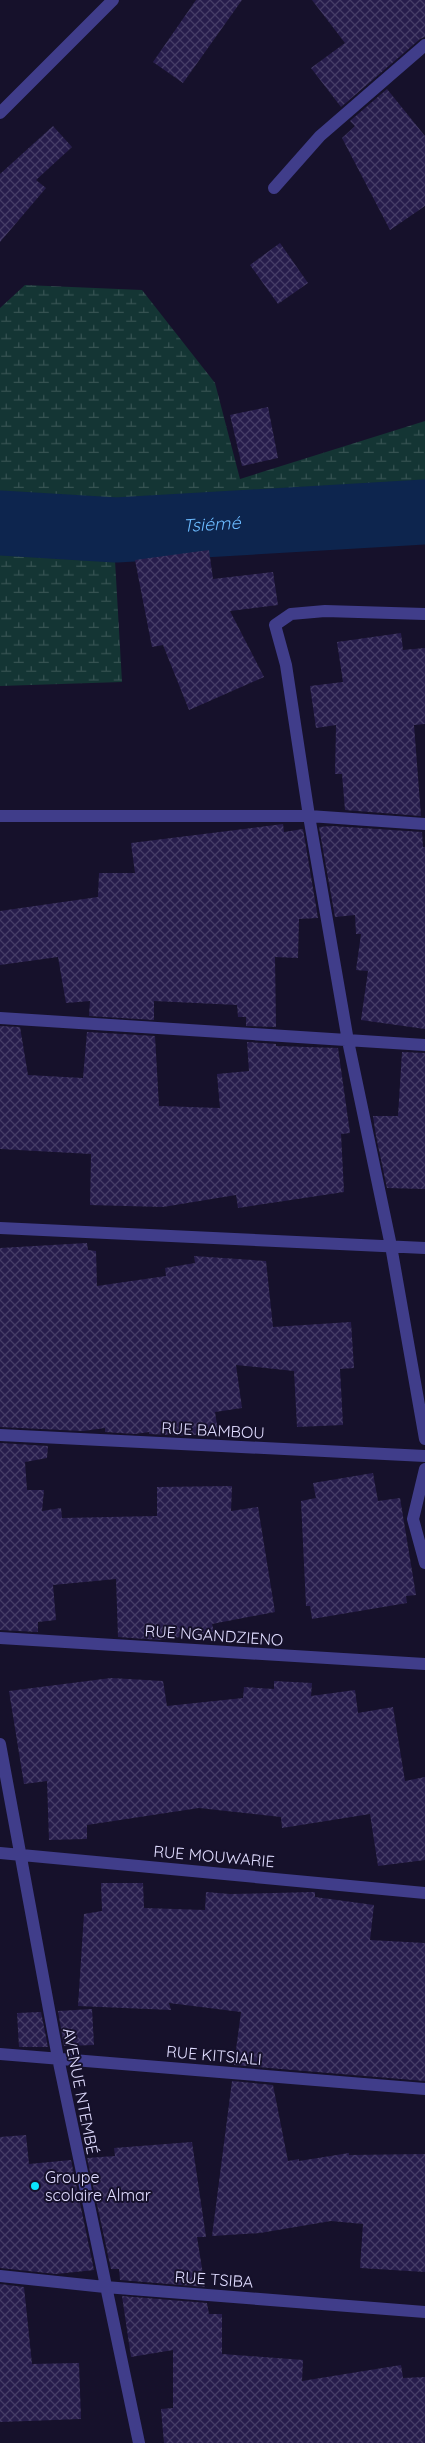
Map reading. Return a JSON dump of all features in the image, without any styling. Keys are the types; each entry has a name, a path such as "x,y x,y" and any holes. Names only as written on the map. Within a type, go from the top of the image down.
{"street":[{"path":"0,113 113,0"},
{"path":"274,188 320,136 425,45"},
{"path":"425,614 324,611 291,614 275,625 286,665 309,816 348,1041 391,1246 425,1439"},
{"path":"0,816 309,816 425,824"},
{"path":"0,1018 348,1041 425,1044"},
{"path":"0,1228 425,1248"},
{"name":"RUE BAMBOU","path":"0,1435 425,1456"},
{"path":"425,1469 413,1519 425,1563"},
{"name":"RUE NGANDZIENO","path":"0,1638 425,1664"},
{"name":"AVENUE NTEMBÉ","path":"0,1744 58,2058 139,2443"},
{"name":"RUE MOUWARIE","path":"0,1853 425,1893"},
{"name":"RUE KITSIALI","path":"0,2054 425,2089"},
{"name":"RUE TSIBA","path":"0,2276 105,2287 425,2312"}],"green space":[{"path":"25,285 142,290 215,383 240,479 425,421 425,538 114,543 122,682 0,686 0,308"}],"building":[{"path":"196,0 242,0 183,83 153,62"},
{"path":"312,0 425,0 425,37 420,39 341,107 311,68 345,43"},
{"path":"387,89 425,136 425,206 390,230 342,138 355,126 350,121"},
{"path":"53,126 72,147 36,180 46,188 0,242 0,174"},
{"path":"280,243 308,283 278,304 250,265"},
{"path":"268,407 278,458 242,466 230,415"},
{"path":"209,550 213,579 273,572 278,605 230,611 264,677 189,710 163,645 152,647 135,560"},
{"path":"401,633 403,650 425,648 425,724 414,725 421,816 345,810 342,774 335,774 336,725 316,728 310,686 343,682 337,642"},
{"path":"283,824 284,832 303,829 318,918 299,919 298,958 275,957 276,1027 246,1026 246,1017 238,1017 237,1005 154,1001 154,1020 89,1016 90,1001 66,1003 58,957 0,965 0,911 98,897 99,873 135,873 131,843"},
{"path":"332,826 422,832 423,847 425,847 425,1029 361,1020 368,971 356,970 361,934 356,934 355,915 335,917 319,827"},
{"path":"0,1026 20,1027 28,1075 83,1078 87,1032 155,1036 159,1106 220,1108 217,1074 249,1071 247,1042 276,1044 276,1046 338,1048 350,1133 341,1134 344,1192 238,1208 236,1195 163,1207 90,1205 91,1154 0,1149"},
{"path":"402,1052 425,1053 425,1189 387,1188 376,1136 373,1116 398,1116"},
{"path":"87,1243 88,1250 96,1251 97,1286 166,1276 165,1268 195,1263 194,1256 266,1261 273,1327 351,1322 354,1368 340,1369 343,1425 297,1427 294,1371 236,1365 242,1408 215,1412 218,1431 188,1436 149,1434 149,1432 135,1434 105,1432 105,1428 83,1431 0,1427 0,1248"},
{"path":"0,1443 48,1446 47,1458 25,1462 27,1490 44,1490 42,1511 61,1508 62,1518 157,1516 157,1487 232,1486 231,1511 258,1507 275,1612 212,1624 214,1632 159,1640 118,1637 116,1579 53,1585 56,1620 38,1622 38,1632 0,1630"},
{"path":"373,1473 378,1501 400,1498 416,1595 406,1596 407,1603 312,1619 310,1606 306,1606 301,1501 316,1498 313,1483"},
{"path":"111,1678 163,1681 167,1706 243,1698 244,1687 274,1689 274,1681 312,1683 311,1696 355,1690 358,1713 393,1707 405,1781 425,1777 425,1860 378,1866 370,1814 282,1828 281,1817 199,1808 87,1825 87,1839 49,1840 47,1781 24,1784 9,1691"},
{"path":"101,1883 143,1883 144,1908 205,1910 206,1892 230,1894 315,1892 315,1897 374,1905 370,1940 425,1943 425,2081 234,2065 241,2012 169,2003 171,2010 78,2006 84,1914 102,1911"},
{"path":"92,2009 94,2045 64,2046 58,2011"},
{"path":"41,2012 48,2047 19,2047 17,2013"},
{"path":"232,2081 273,2085 288,2161 349,2153 349,2155 425,2154 425,2272 360,2268 363,2224 331,2221 260,2233 212,2236"},
{"name":"Groupe scolaire Almar","path":"26,2135 29,2164 71,2160 94,2270 56,2274 0,2268 0,2137"},
{"path":"192,2142 206,2237 197,2237 205,2287 120,2280 119,2269 111,2269 87,2158 115,2156 114,2148"},
{"path":"0,2284 24,2287 32,2364 79,2363 81,2419 0,2422"},
{"path":"122,2296 207,2303 209,2314 222,2314 222,2354 303,2360 302,2381 401,2365 403,2378 425,2377 425,2443 164,2443 161,2409 173,2408 173,2350 131,2357"}],"waterway":[{"name":"Tsiémé","path":"0,523 116,530 425,512"}],"place":[{"name":"Groupe scolaire Almar","path":"35,2186"}]}
